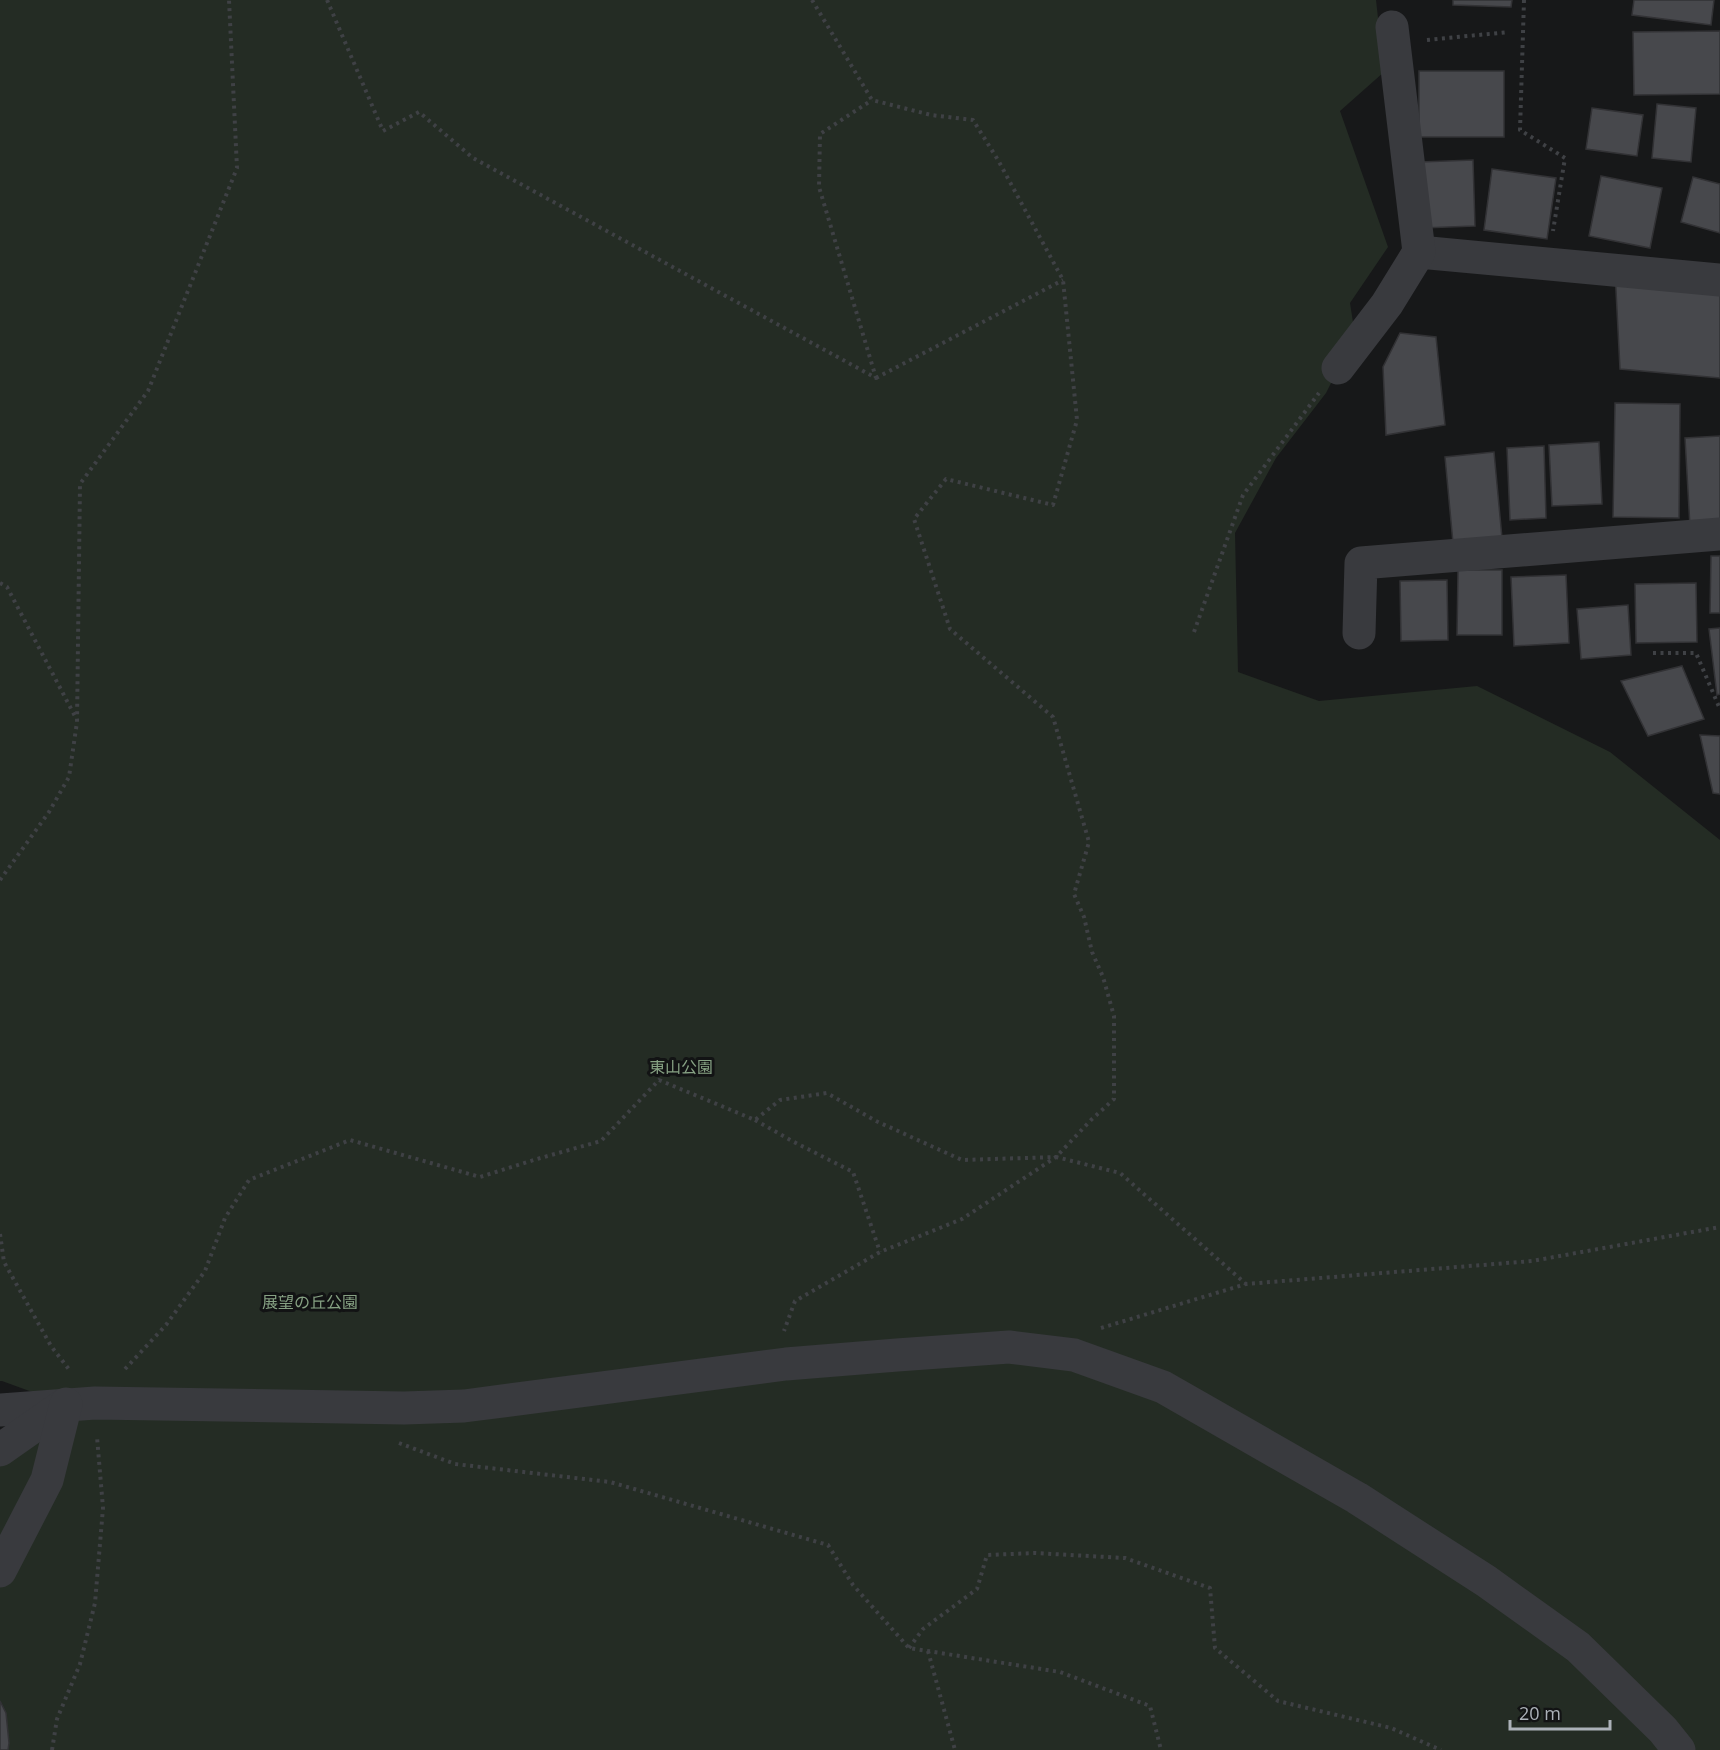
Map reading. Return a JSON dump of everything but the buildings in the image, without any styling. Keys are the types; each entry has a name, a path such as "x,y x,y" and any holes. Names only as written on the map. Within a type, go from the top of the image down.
{"street":[{"path":"1338,368 1387,304 1419,252 1392,35"},
{"path":"1419,252 1720,280"},
{"path":"1359,633 1361,563 1720,534"},
{"path":"0,1410 80,1403 404,1408 464,1406 786,1364 1009,1347 1074,1355 1163,1387 1357,1498 1486,1581 1578,1647 1663,1730 1679,1750"},
{"path":"0,1450 80,1403"},
{"path":"0,1570 48,1480 80,1403"}],"path":[{"path":"0,879 49,812 69,777 77,722 80,484 148,391 237,168 229,0"},
{"path":"327,0 383,131 419,112 472,159 876,378"},
{"path":"786,1364 783,1334 795,1301 880,1252 962,1219 1056,1157 1114,1099 1114,1016 1103,977 1092,952 1084,917 1074,894 1089,842 1053,717 950,629 914,519 945,478 1053,505 1077,420 1063,280 998,160 973,120 931,115 872,100 812,0"},
{"path":"1524,0 1520,130 1565,158 1548,264"},
{"path":"1392,35 1509,32"},
{"path":"872,100 820,135 819,187 876,378"},
{"path":"876,378 1063,280"},
{"path":"1194,632 1244,495 1338,368"},
{"path":"0,583 7,587 77,722"},
{"path":"1653,653 1696,653 1720,709"},
{"path":"80,1403 166,1325 205,1271 225,1218 249,1180 350,1140 480,1177 601,1141 659,1080 755,1120 853,1172 880,1252"},
{"path":"755,1120 780,1100 827,1093 876,1121 962,1160 1056,1157 1120,1173 1246,1284"},
{"path":"1074,1355 1100,1329 1246,1284 1532,1261 1720,1227"},
{"path":"390,1440 455,1464 610,1482 828,1545 853,1585 909,1648 1059,1672 1150,1706 1161,1750"},
{"path":"909,1648 923,1629 977,1588 987,1555 1035,1553 1125,1558 1210,1588 1215,1648 1278,1701 1391,1728 1441,1750"},
{"path":"928,1651 955,1750"}],"green space":[{"name":"東山公園","path":"0,0 1376,0 1384,72 1340,111 1388,247 1350,303 1355,335 1326,393 1276,458 1235,533 1238,672 1319,701 1477,686 1610,752 1720,840 1720,1750 0,1750 0,1456 65,1404 0,1381"}],"park label":[{"name":"展望の丘公園","path":"310,1302"}]}
